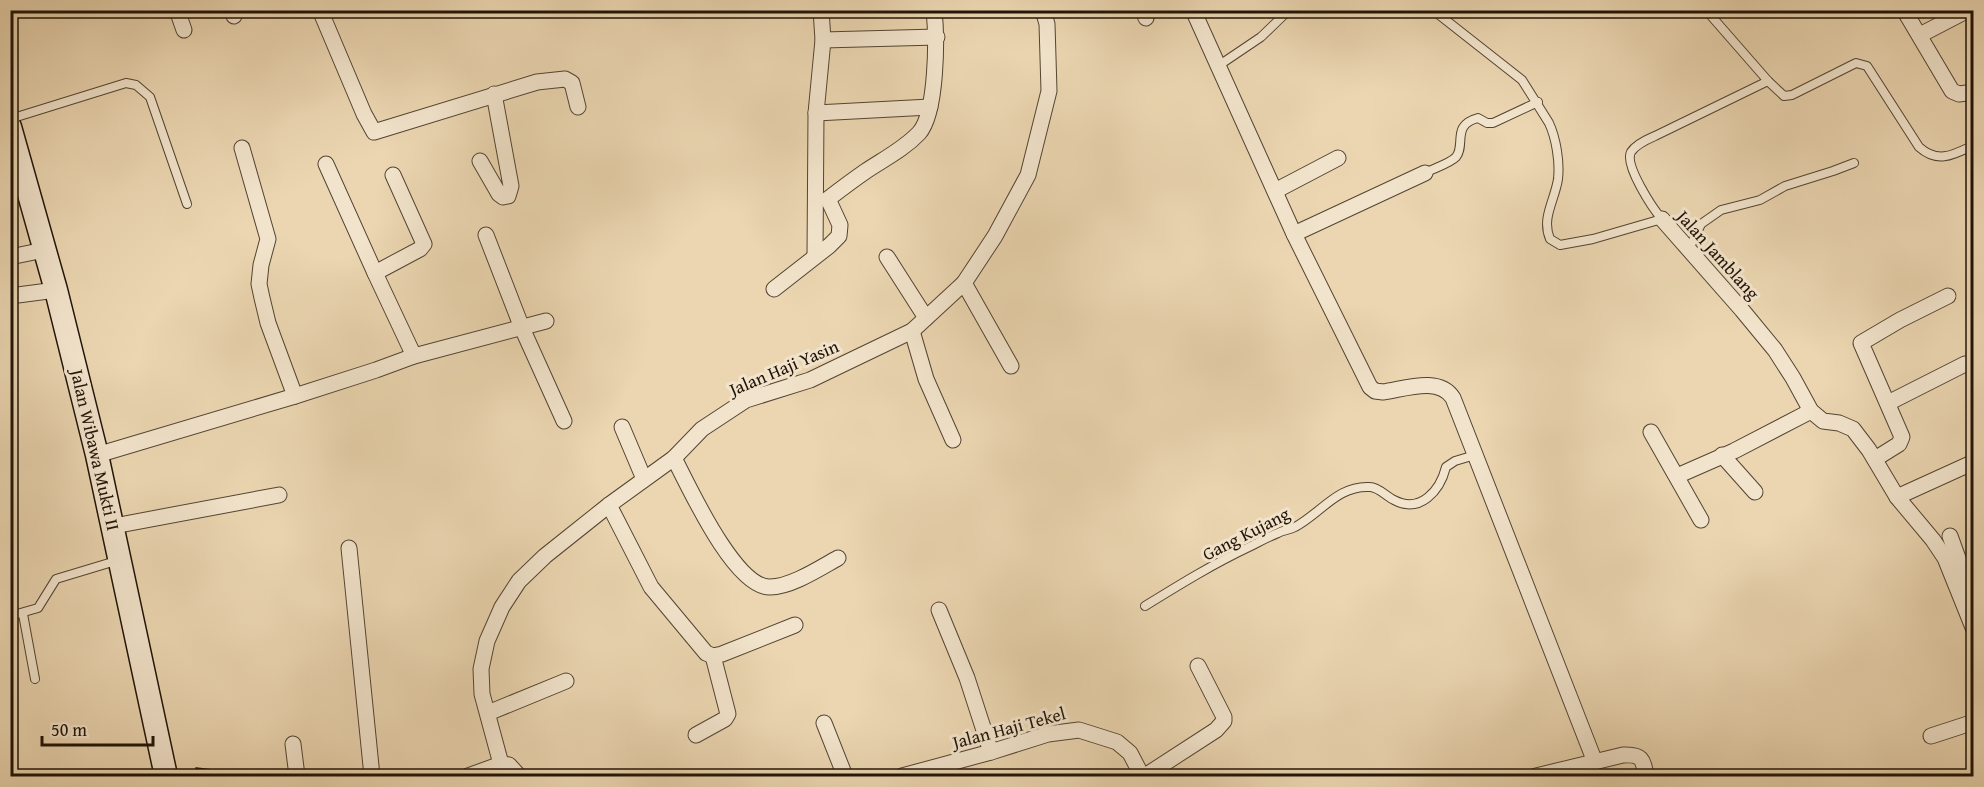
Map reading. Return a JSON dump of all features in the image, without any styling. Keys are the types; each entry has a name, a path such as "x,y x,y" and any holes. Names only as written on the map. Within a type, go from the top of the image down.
{"main road":[{"name":"Jalan Wibawa Mukti II","path":"10,127 56,290 97,455 166,777"}],"street":[{"path":"177,10 184,30"},
{"path":"320,10 364,114 374,132 537,82 565,79 572,83 578,107"},
{"path":"814,256 821,201 816,113 823,40 821,10"},
{"path":"821,201 901,148 920,132 926,122 930,107 937,37 934,10"},
{"name":"Jalan Haji Yasin","path":"501,764 482,694 481,669 487,640 502,608 519,581 545,556 609,505 674,458 702,429 746,400 810,380 912,331 964,283 995,236 1028,175 1049,91 1047,24 1043,10"},
{"path":"1193,10 1294,234 1370,387 1375,391 1383,392 1431,385 1448,391 1453,399 1595,762"},
{"path":"1904,10 1952,91 1959,94 1974,92"},
{"path":"1920,35 1968,10"},
{"path":"823,40 937,37"},
{"path":"480,161 499,194 503,197 508,196 511,186 494,94"},
{"path":"816,113 930,107"},
{"path":"242,147 268,239 259,284 268,323 295,396"},
{"path":"1275,191 1338,158"},
{"path":"326,164 414,356"},
{"path":"1294,234 1425,172"},
{"path":"375,273 420,249 424,244 393,175"},
{"path":"774,289 839,236 840,225 821,201"},
{"name":"Jalan Jamblang","path":"1662,219 1775,350 1811,411"},
{"path":"486,236 522,328 564,421"},
{"path":"10,257 44,250"},
{"path":"887,257 926,318"},
{"path":"964,283 1011,366"},
{"path":"10,296 56,290"},
{"path":"1875,459 1899,444 1902,434 1861,343 1948,296"},
{"path":"97,455 295,396 414,356 546,321"},
{"path":"912,331 926,379 953,440"},
{"path":"1888,403 1965,364"},
{"path":"1677,476 1722,454 1734,451 1811,411 1823,421 1839,423 1853,429 1875,459 1897,497 1933,540 1969,598"},
{"path":"622,427 644,479"},
{"path":"1651,432 1701,520"},
{"path":"1722,454 1755,492"},
{"path":"674,458 706,520 728,555 756,584 770,587 786,584 838,558"},
{"path":"1897,497 1974,462"},
{"path":"114,526 279,495"},
{"path":"609,505 651,587 703,650 713,656 728,714 725,719 696,735"},
{"path":"1950,536 1969,598 1974,630"},
{"path":"349,548 372,777"},
{"path":"939,610 967,678 992,752"},
{"path":"713,656 795,625"},
{"path":"1143,777 1216,730 1224,721 1198,666"},
{"path":"488,713 566,681"},
{"path":"1930,736 1974,722"},
{"path":"824,723 845,777"},
{"name":"Jalan Haji Tekel","path":"902,777 935,772 1048,734 1079,730 1118,742 1130,753 1143,777"},
{"path":"293,744 297,777"},
{"path":"1536,777 1634,754 1640,757 1646,777"},
{"path":"468,777 501,764 509,765 519,777"}],"lane":[{"path":"1218,66 1261,37 1290,10"},
{"name":"Jalan Jamblang","path":"1433,10 1522,80 1538,102 1552,131 1558,168 1558,181 1547,220 1550,239 1560,245 1565,245 1662,219"},
{"path":"1706,10 1784,96 1792,95 1856,63 1862,64 1867,66 1919,147 1928,155 1936,158 1955,154 1974,146"},
{"path":"1662,219 1652,207 1638,180 1630,159 1632,150 1655,136 1768,81"},
{"path":"10,119 126,83 136,85 150,97 187,204"},
{"path":"1425,172 1455,158 1459,149 1460,132 1471,121 1478,118 1487,123 1493,123 1538,102"},
{"path":"1688,251 1701,224 1721,210 1760,200 1785,186 1854,163"},
{"name":"Gang Kujang","path":"1145,606 1232,556 1280,532 1294,528 1344,491 1374,487 1396,501 1410,506 1420,502 1436,490 1443,480 1446,467 1455,461 1475,455"},
{"path":"10,616 23,614 41,606 56,579 120,560"},
{"path":"23,614 35,679"}],"building":[{"path":"196,768 247,774 247,776 195,776"}]}
